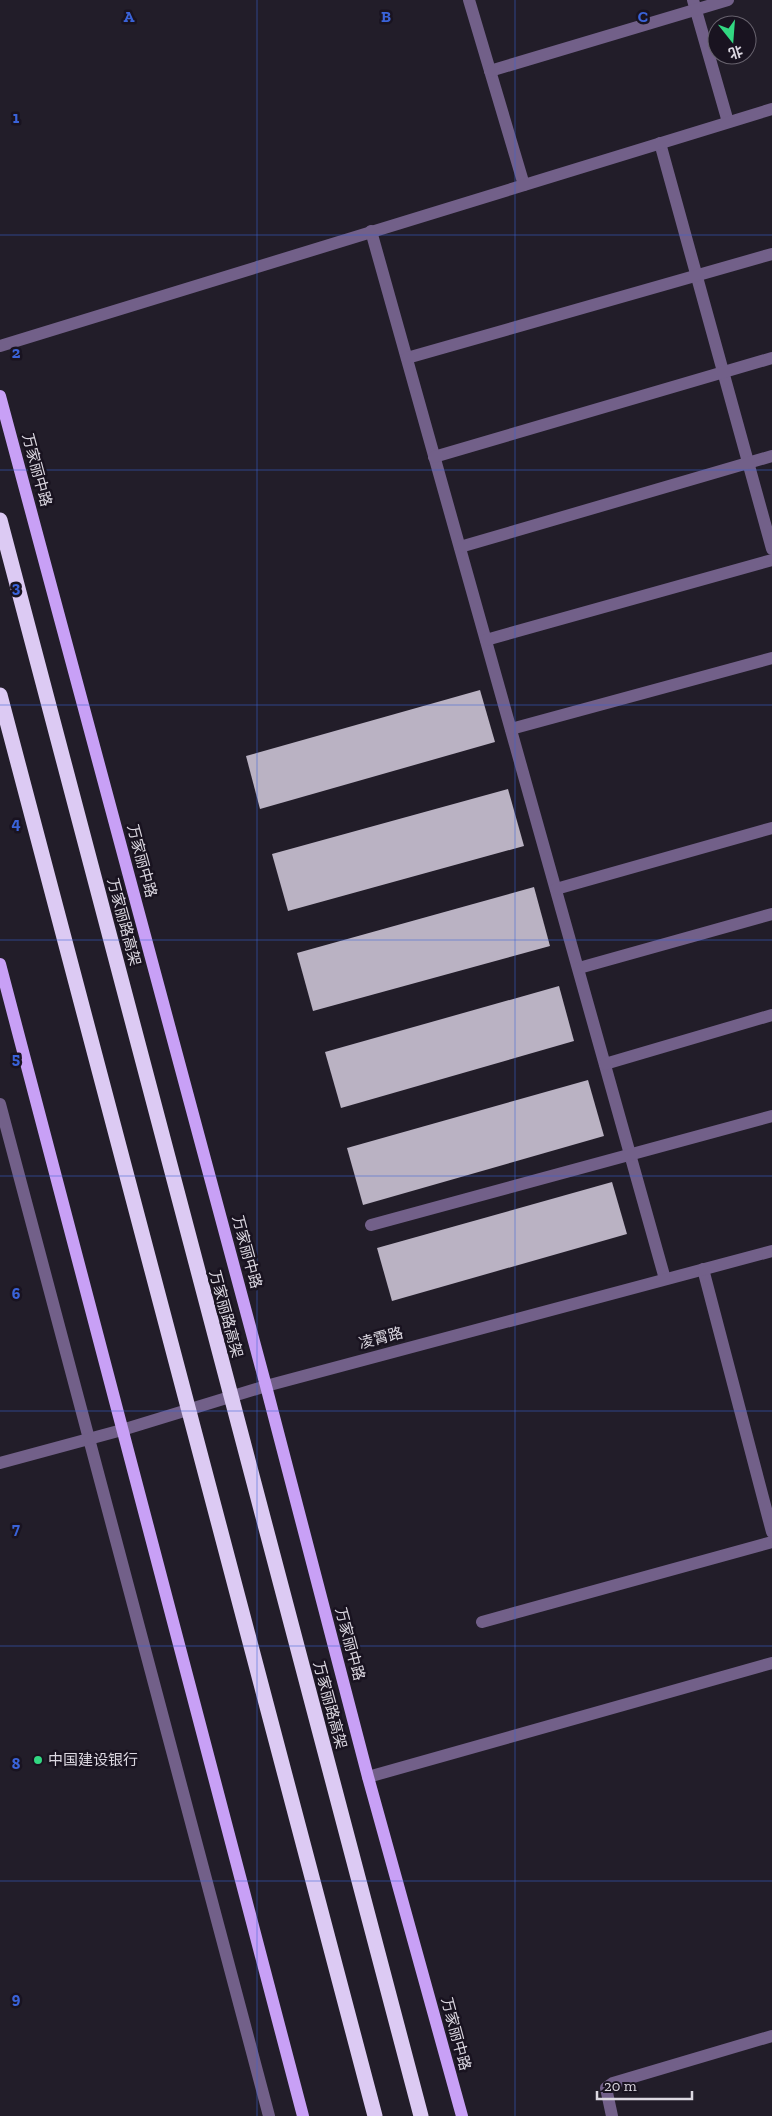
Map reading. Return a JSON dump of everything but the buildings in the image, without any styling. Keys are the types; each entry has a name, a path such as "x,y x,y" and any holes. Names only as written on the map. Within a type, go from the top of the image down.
{"highway":[{"name":"万家丽路高架","path":"0,520 421,2116"},
{"path":"0,695 375,2116"}],"main road":[{"name":"万家丽中路","path":"0,396 266,1386 368,1777 462,2116"},
{"path":"0,964 303,2116"}],"street":[{"path":"469,0 524,185"},
{"path":"490,71 695,5 728,0"},
{"path":"695,5 728,122"},
{"path":"0,346 772,109"},
{"path":"660,143 772,549"},
{"path":"371,231 665,1279"},
{"path":"407,358 772,254"},
{"path":"434,456 772,358"},
{"path":"460,547 772,456"},
{"path":"486,640 772,560"},
{"path":"511,729 772,658"},
{"path":"556,888 772,828"},
{"path":"579,968 772,914"},
{"path":"606,1064 772,1015"},
{"path":"0,1104 269,2116"},
{"path":"371,1225 772,1116"},
{"name":"凌霄路","path":"0,1463 122,1430 266,1386 772,1251"},
{"path":"703,1269 772,1532"},
{"path":"482,1622 772,1542"},
{"path":"368,1777 772,1663"},
{"path":"612,2116 606,2088 613,2083 772,2036"}],"place":[{"name":"中国建设银行","path":"38,1760"}]}
